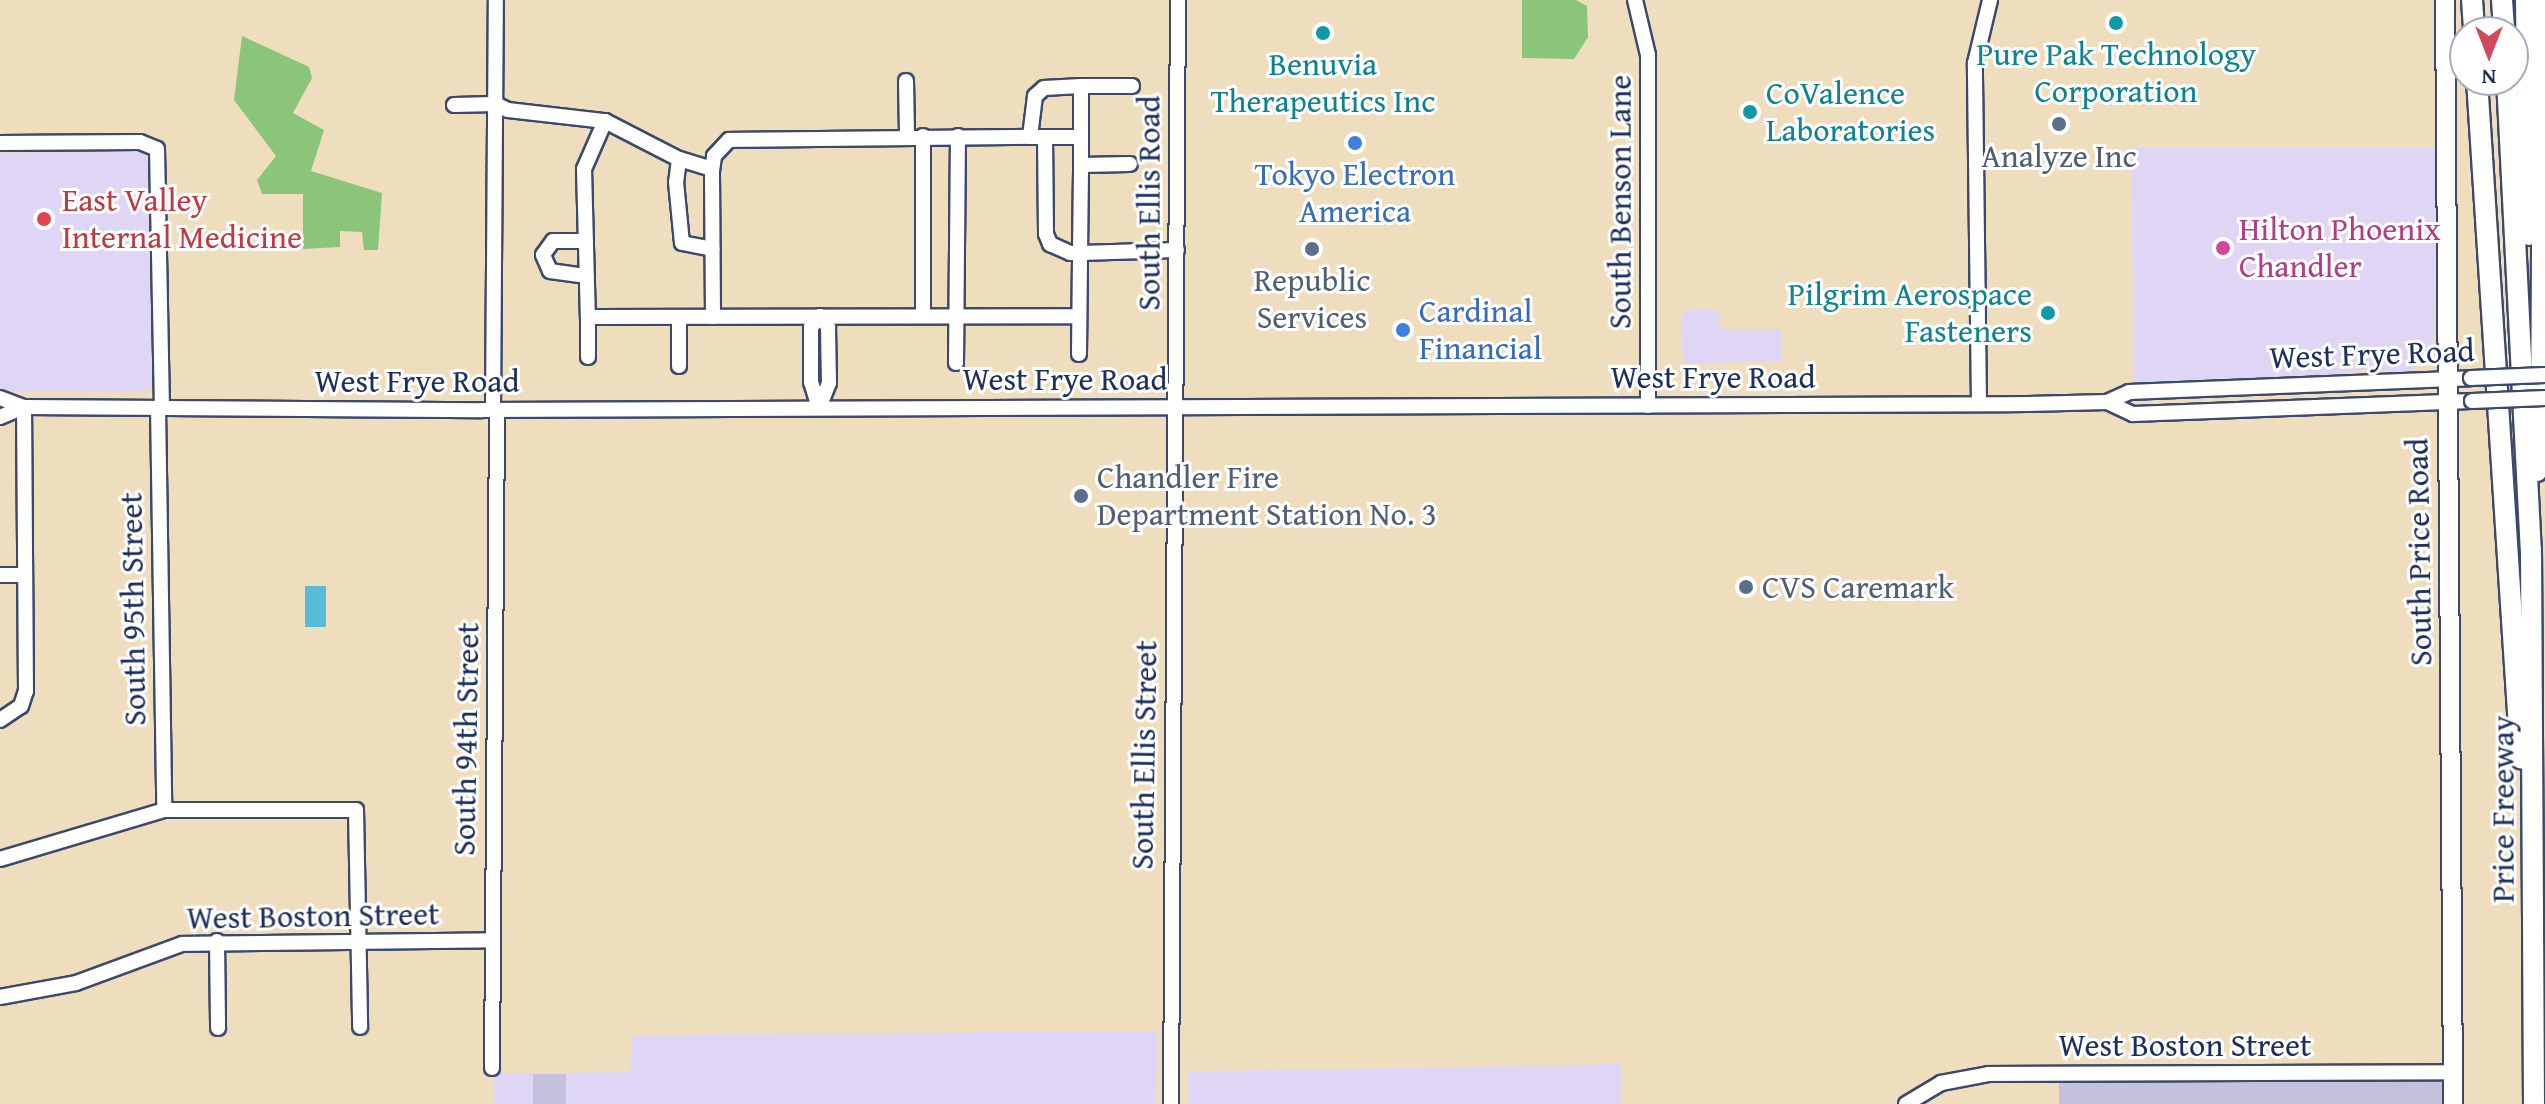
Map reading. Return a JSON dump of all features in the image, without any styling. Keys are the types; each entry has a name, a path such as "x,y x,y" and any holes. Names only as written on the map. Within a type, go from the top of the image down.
{"highway":[{"path":"2526,0 2534,432 2530,515"},
{"path":"2530,515 2541,443 2543,0"},
{"path":"2478,96 2532,963"},
{"path":"2508,96 2530,515"},
{"name":"Price Freeway","path":"2530,515 2534,1104"}],"main road":[{"name":"South Price Road","path":"2445,0 2453,1104"}],"street":[{"name":"South 94th Street","path":"492,1068 496,0"},
{"name":"South Ellis Road","path":"1176,406 1178,0"},
{"name":"South Benson Lane","path":"1635,0 1648,55 1648,406"},
{"path":"1979,404 1975,63 1990,0"},
{"path":"906,81 907,135"},
{"path":"1079,354 1081,86"},
{"path":"1132,86 1044,88 1035,96 1046,234 1059,250 1080,253 1177,250"},
{"path":"454,105 496,104 508,110 605,121 679,159 712,169"},
{"path":"588,357 584,169 605,121"},
{"path":"713,317 712,169 719,147 729,140 907,135 1081,137"},
{"path":"923,136 923,316"},
{"path":"956,363 958,136"},
{"name":"South 95th Street","path":"0,143 140,142 157,149 164,810"},
{"path":"679,159 679,239 687,247 712,249"},
{"path":"1081,165 1130,164"},
{"path":"586,241 553,241 543,255 550,271 587,276"},
{"path":"819,408 829,383 828,327 820,316"},
{"path":"588,317 1079,316"},
{"path":"679,317 679,366"},
{"name":"West Frye Road","path":"0,398 24,407 495,410 1979,404 2107,402 2129,392 2545,375"},
{"path":"2304,385 2305,406"},
{"name":"West Frye Road","path":"2107,402 2133,414 2545,398"},
{"name":"South Ellis Street","path":"1171,1104 1176,406"},
{"path":"5,718 26,691 24,407"},
{"name":"West Frye Road","path":"0,417 24,407"},
{"path":"0,575 25,575"},
{"path":"0,859 164,810 356,810 360,1027"},
{"name":"West Boston Street","path":"0,997 76,983 147,953 217,941 492,940"},
{"path":"217,941 218,1028"},
{"name":"West Boston Street","path":"1906,1104 1921,1093 1954,1079 1988,1074 2453,1072"}],"shaded area":[{"path":"2131,148 2437,148 2434,339 2428,359 2408,372 2370,369 2304,378 2134,385"},
{"path":"142,152 153,167 152,386 147,391 0,391 0,153"},
{"path":"1718,310 1721,329 1781,329 1782,361 1683,364 1681,323 1683,313"},
{"path":"1158,1031 1156,1104 494,1104 493,1074 630,1072 632,1035"},
{"path":"1621,1064 1622,1104 1189,1104 1188,1072"},
{"path":"2059,1072 2453,1072 2453,1104 2059,1104"},
{"path":"533,1074 566,1074 566,1104 533,1104"}],"green space":[{"path":"1522,0 1576,0 1587,6 1588,37 1574,59 1522,58"},
{"path":"242,36 309,67 312,78 293,113 324,130 311,171 382,193 378,250 364,250 362,232 340,231 340,247 303,249 303,194 262,194 257,180 276,156 234,100"}],"water":[{"path":"305,586 326,586 326,627 305,627"}],"place":[{"name":"Pure Pak Technology Corporation","path":"2116,23"},
{"name":"Benuvia Therapeutics Inc","path":"1323,33"},
{"name":"CoValence Laboratories","path":"1750,112"},
{"name":"Analyze Inc","path":"2059,124"},
{"name":"Tokyo Electron America","path":"1355,143"},
{"name":"East Valley Internal Medicine","path":"44,219"},
{"name":"Hilton Phoenix Chandler","path":"2223,248"},
{"name":"Republic Services","path":"1312,249"},
{"name":"Pilgrim Aerospace Fasteners","path":"2048,313"},
{"name":"Cardinal Financial","path":"1403,330"},
{"name":"Chandler Fire Department Station No. 3","path":"1081,496"},
{"name":"CVS Caremark","path":"1746,587"}]}
